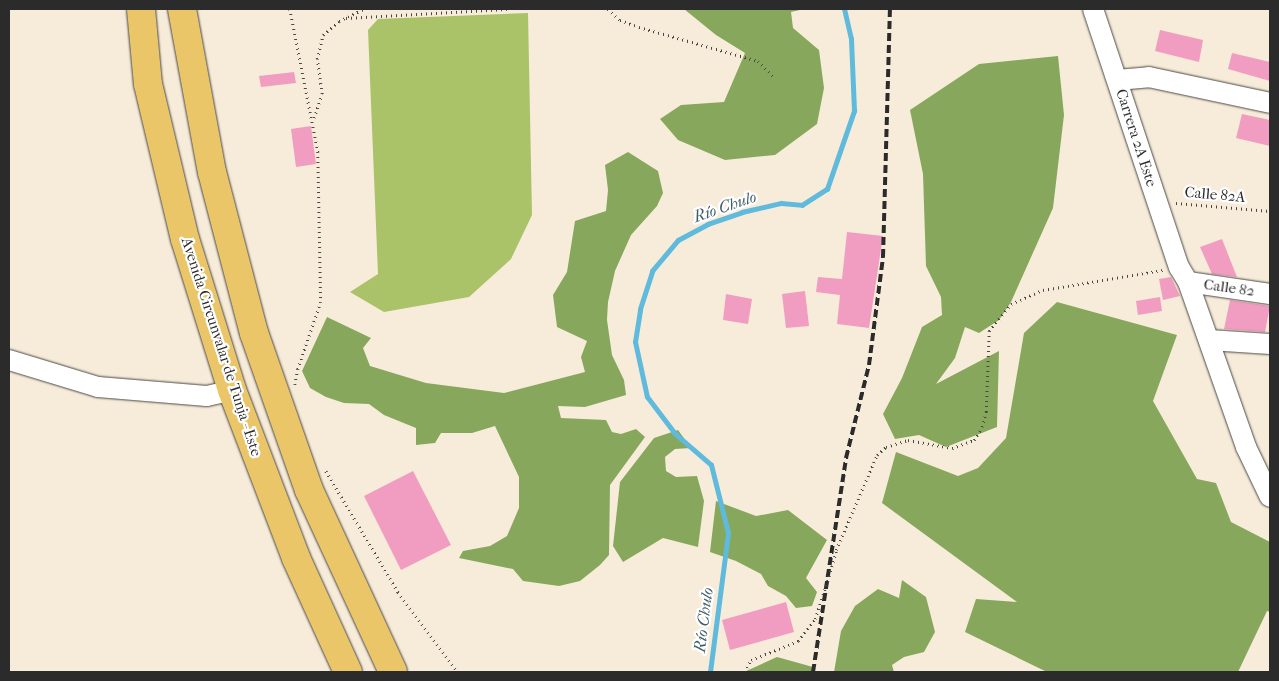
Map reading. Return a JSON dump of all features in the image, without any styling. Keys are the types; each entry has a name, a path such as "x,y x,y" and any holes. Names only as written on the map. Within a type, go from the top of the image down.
{"highway":[{"name":"Avenida Circunvalar de Tunja - Este","path":"141,9 150,94 185,239 232,390 296,558 348,672"},
{"path":"182,9 212,172 254,333 309,490 394,672"}],"street":[{"name":"Carrera 2A Este","path":"1093,9 1157,201 1209,340 1246,448 1270,497"},
{"path":"1117,80 1149,77 1270,103"},
{"name":"Calle 82","path":"1184,274 1270,294"},
{"path":"1209,340 1270,344"},
{"path":"9,360 98,387 207,396 232,390"}],"path":[{"path":"290,9 318,152 321,302 298,369 295,389"},
{"path":"313,120 322,94 317,59 323,35 346,18 364,9"},
{"path":"346,18 507,9"},
{"path":"608,9 620,20 639,27 758,61 772,76"},
{"name":"Calle 82A","path":"1157,201 1270,211"},
{"path":"744,672 751,660 798,641 815,619 836,550 877,455 886,447 908,440 952,448 974,440 982,427 986,412 989,331 1011,304 1043,290 1184,274"},
{"path":"324,468 398,592 458,672"}],"green space":[{"path":"684,9 804,9 791,12 793,28 819,50 824,88 817,124 775,155 725,160 678,140 660,119 681,105 724,102 745,53 716,35"},
{"path":"528,13 532,215 511,259 469,297 384,312 350,292 378,274 368,30 378,19"},
{"path":"1058,56 1064,115 1053,208 1011,302 999,320 979,333 965,327 955,358 936,384 999,351 997,427 946,447 919,435 895,439 883,414 902,378 922,327 942,315 941,297 926,266 923,174 910,110 979,64"},
{"path":"628,152 658,171 663,193 657,206 631,235 615,271 608,302 607,320 612,355 624,380 626,395 585,407 558,406 561,418 606,420 612,432 621,434 636,429 645,437 610,485 609,555 580,581 559,586 523,581 513,569 459,558 463,551 490,546 507,536 519,508 519,477 495,426 472,433 441,433 435,443 416,445 416,428 384,415 369,404 344,403 326,397 310,388 302,371 327,317 371,338 363,348 370,366 426,383 504,393 585,372 581,357 587,341 557,327 553,295 567,272 575,221 606,211 608,190 605,165"},
{"path":"1057,302 1177,335 1153,401 1197,479 1216,483 1231,522 1270,542 1270,612 1267,611 1238,672 1047,672 965,632 976,599 1017,602 882,503 896,452 958,476 978,468 1006,438 1024,333"},
{"path":"678,430 691,448 675,449 665,457 666,471 676,477 697,476 704,501 698,547 663,538 623,562 613,546 620,482 654,438"},
{"path":"716,501 756,516 788,510 827,540 806,578 817,592 812,606 796,608 786,596 768,586 761,574 736,561 710,552"},
{"path":"902,580 926,597 935,632 924,652 904,657 892,665 894,672 834,672 841,631 855,606 878,589 899,598"},
{"path":"777,657 813,667 812,672 744,672"}],"building":[{"path":"1160,30 1203,40 1199,62 1155,51"},
{"path":"1232,53 1270,62 1270,81 1228,69"},
{"path":"294,72 296,83 261,87 259,76"},
{"path":"1242,114 1270,120 1270,146 1236,138"},
{"path":"311,126 316,164 296,167 291,129"},
{"path":"847,232 883,236 869,328 837,324 840,295 816,292 818,277 842,279"},
{"path":"1222,239 1237,277 1212,274 1200,247"},
{"path":"1171,277 1180,296 1163,300 1159,279"},
{"path":"805,291 809,326 786,328 782,294"},
{"path":"726,294 752,299 748,324 723,320"},
{"path":"1160,297 1162,311 1138,315 1136,301"},
{"path":"1230,300 1270,306 1265,332 1224,329"},
{"path":"413,471 451,545 401,570 364,496"},
{"path":"786,602 794,632 730,650 722,620"}],"waterway":[{"name":"Río Chulo","path":"710,672 728,533 711,465 675,434 647,397 635,342 640,309 652,271 678,240 708,224 742,212 781,203 802,205 827,189 854,111 851,39 844,9"}],"railway":[{"path":"813,672 846,458 869,365 883,257 890,9"}]}
